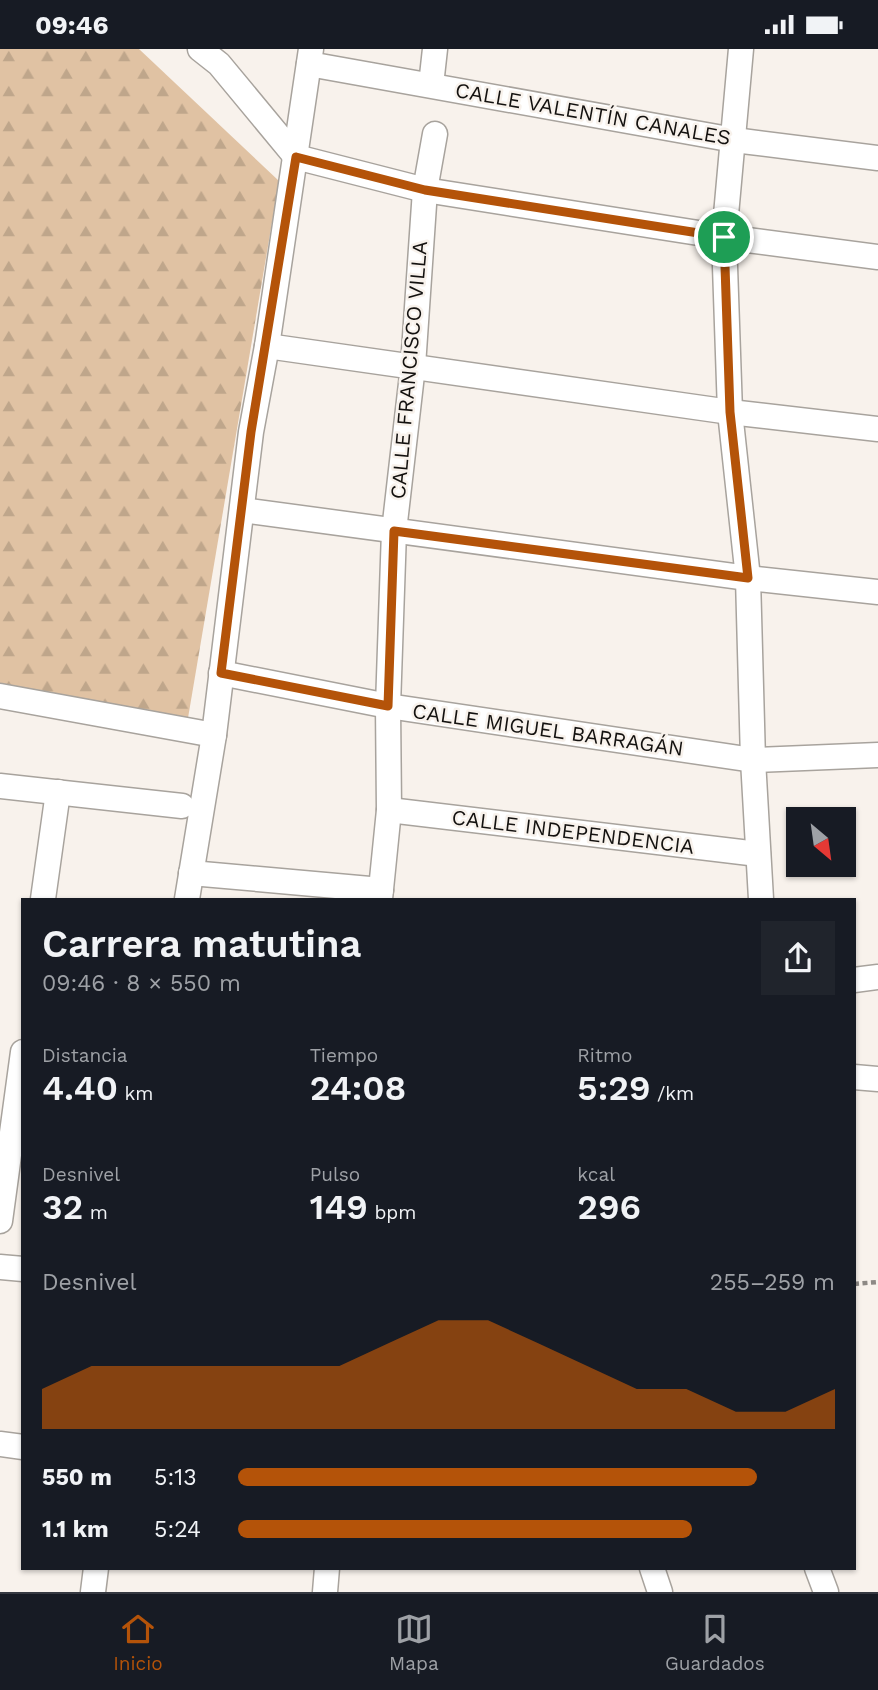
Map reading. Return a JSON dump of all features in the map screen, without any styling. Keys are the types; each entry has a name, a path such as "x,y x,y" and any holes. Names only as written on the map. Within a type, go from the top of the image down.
{"street":[{"path":"200,49 219,64 296,157 425,190 724,237 878,257"},
{"path":"431,85 435,49"},
{"path":"741,49 724,237 730,412 748,578 761,898"},
{"path":"187,898 214,735 251,432 267,346 310,56"},
{"name":"CALLE VALENTÍN CANALES","path":"310,56 431,85 734,141 878,158"},
{"name":"CALLE FRANCISCO VILLA","path":"381,895 389,810 388,706 394,531 413,366 425,190 435,134"},
{"path":"267,346 730,412 878,429"},
{"path":"242,510 748,578 878,592"},
{"name":"CALLE MIGUEL BARRAGÁN","path":"221,673 388,706 754,760 878,755"},
{"path":"0,697 214,735"},
{"path":"0,786 181,806"},
{"path":"43,898 58,792"},
{"name":"CALLE INDEPENDENCIA","path":"389,810 758,855"},
{"path":"191,873 381,895"},
{"path":"856,980 878,977"},
{"path":"0,1221 21,1067"},
{"path":"856,1077 878,1079"},
{"path":"0,1266 21,1269"},
{"path":"0,1444 21,1447"},
{"path":"325,1592 327,1570"},
{"path":"653,1570 660,1592"},
{"path":"818,1570 826,1592"}],"path":[{"path":"856,1284 878,1282"}],"green space":[{"path":"0,49 139,49 279,181 188,718 0,683"}],"route":[{"path":"296,157 425,190 724,237 730,412 748,578 394,531 388,706 221,673 251,432 296,157"}]}
